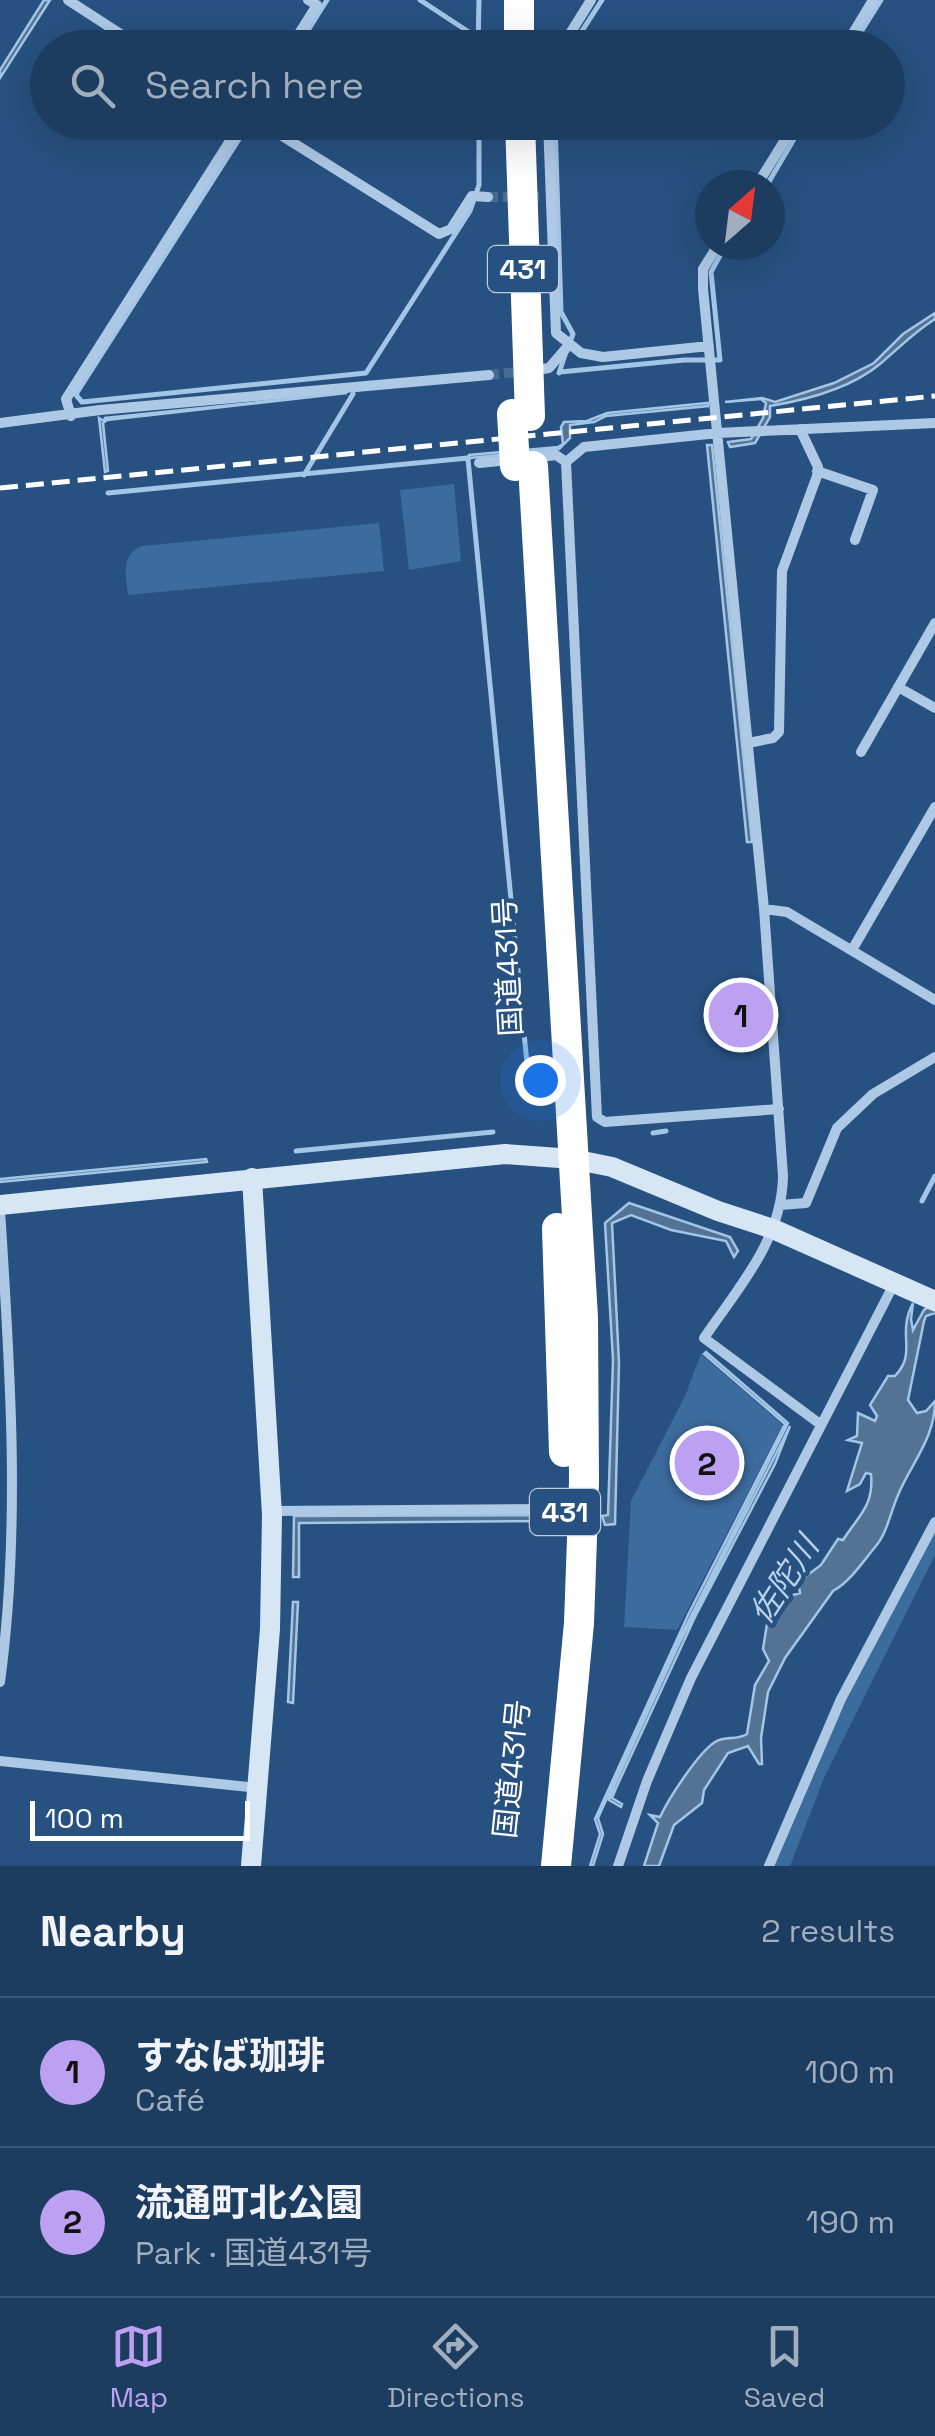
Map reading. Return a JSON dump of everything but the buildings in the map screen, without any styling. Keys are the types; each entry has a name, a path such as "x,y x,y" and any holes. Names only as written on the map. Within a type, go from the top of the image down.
{"highway":[{"path":"502,0 502,30"},
{"path":"519,0 519,30"},
{"name":"国道431号","path":"502,140 505,288 521,415"},
{"name":"国道431号","path":"520,140 521,415 563,1158 566,1511 558,1666 536,1866"},
{"name":"国道431号","path":"556,1866 579,1623 584,1482 583,1318 563,1158"}],"street":[{"path":"68,0 114,30"},
{"path":"301,30 316,6 308,0"},
{"path":"572,30 591,0"},
{"path":"855,30 874,0"},
{"path":"71,416 66,399 231,140"},
{"path":"289,140 439,234 451,229 472,196 488,197"},
{"path":"547,140 545,197 556,333 581,353 603,357 709,346"},
{"path":"766,170 785,140"},
{"path":"709,260 703,270 709,346 764,909 783,1176 780,1205 768,1245 704,1338 820,1424"},
{"path":"543,369 549,368 568,346"},
{"path":"0,423 100,410 489,375"},
{"path":"566,462 584,447 718,434 935,423"},
{"path":"748,744 773,738 779,732 782,571 817,471 800,429"},
{"path":"479,463 556,455 566,462"},
{"path":"566,462 597,1116 605,1122 779,1110"},
{"path":"817,471 873,490 856,540"},
{"path":"860,752 935,624"},
{"path":"898,686 935,708"},
{"path":"852,950 935,807"},
{"path":"764,909 787,912 934,995"},
{"path":"780,1205 806,1203 837,1128 858,1105 935,1057"},
{"path":"0,1682 10,1545 10,1380 0,1208 252,1178 505,1154 563,1158 612,1167 773,1229 935,1301"},
{"path":"251,1866 270,1629 272,1510 252,1178"},
{"path":"618,1866 691,1678 820,1424 899,1285"},
{"path":"272,1510 551,1509"},
{"path":"770,1866 841,1698 935,1522"},
{"path":"0,1761 258,1788"}],"shaded area":[{"path":"44,0 50,0 0,78 0,70"},
{"path":"935,313 935,319 856,380 828,392 770,406 770,417 755,443 730,447 728,442 751,439 766,403 761,399 725,402 762,398 775,402 834,383 874,363 903,334"},
{"path":"347,393 107,420 103,423 108,471 105,472 99,418 104,421 105,418"},
{"path":"708,403 606,416 594,422 570,425 570,438 559,449 466,461 469,455 558,447 563,444 564,422 587,421 607,413"},
{"path":"707,445 712,445 752,842 747,842"},
{"path":"454,484 461,561 409,570 400,490"},
{"path":"379,523 384,571 128,595 127,560 142,546"},
{"path":"206,1159 207,1162 0,1182 0,1179"},
{"path":"629,1203 730,1237 738,1251 734,1257 726,1241 671,1230 631,1215 612,1223 619,1363 615,1524 605,1525 602,1516 608,1515 613,1360 605,1223"},
{"path":"913,1303 913,1330 924,1310 935,1303 935,1313 924,1321 908,1400 917,1413 926,1411 935,1401 934,1414 883,1535 856,1570 833,1591 785,1658 768,1692 761,1738 762,1764 748,1746 728,1753 704,1790 702,1803 674,1825 659,1866 644,1866 658,1823 650,1815 660,1817 684,1777 708,1748 719,1740 747,1734 755,1685 769,1661 763,1649 768,1618 800,1593 798,1582 821,1565 838,1539 843,1540 868,1502 871,1474 866,1473 860,1484 847,1491 862,1443 848,1440 857,1436 858,1413 875,1421 877,1416 870,1405 888,1376 895,1376 902,1367 906,1325"},
{"path":"706,1352 788,1423 672,1654 598,1818 603,1834 590,1866 600,1834 595,1819 688,1615 785,1424"},
{"path":"701,1354 783,1425 677,1630 624,1627 631,1501 685,1396"},
{"path":"790,1426 617,1786 612,1798 621,1807 609,1800 614,1786 678,1646"},
{"path":"545,1515 546,1521 299,1523 299,1577 293,1577 294,1516"},
{"path":"935,1527 935,1555 824,1778 790,1866 772,1866 840,1709"},
{"path":"293,1602 298,1602 293,1703 288,1702"}],"waterway":[{"path":"308,30 327,0"},
{"path":"420,0 466,30"},
{"path":"478,30 479,0"},
{"path":"583,30 602,0"},
{"path":"862,30 881,0"},
{"path":"238,140 78,391 76,395 82,402 366,373 470,211 479,185 479,140"},
{"path":"556,140 561,312 573,334 570,342"},
{"path":"776,170 793,140"},
{"path":"560,372 720,360 711,272 718,260"},
{"path":"559,373 566,352"},
{"path":"304,475 353,394"},
{"path":"108,493 468,458"},
{"path":"468,459 530,1094"},
{"path":"653,1133 666,1131"},
{"path":"296,1151 493,1132"},
{"path":"922,1201 935,1176"}],"tunnel":[{"path":"488,197 539,197"},
{"path":"489,375 527,371"}],"railway":[{"path":"0,488 935,396"}],"place":[{"name":"すなば珈琲","path":"741,1015"},
{"name":"流通町北公園","path":"707,1463"}],"water label":[{"name":"佐陀川","path":"784,1580"}]}
